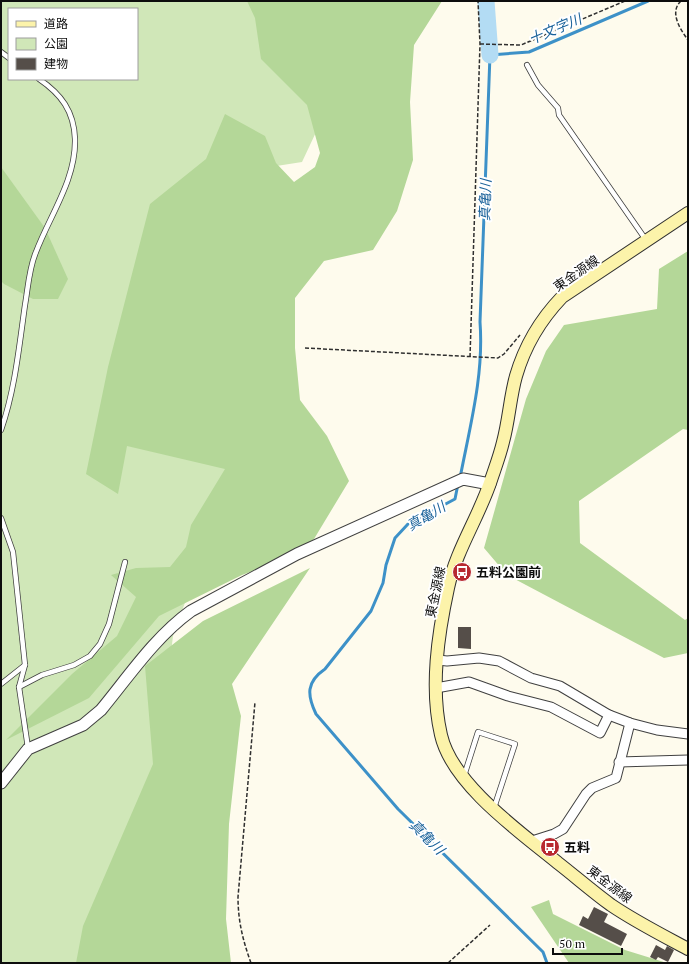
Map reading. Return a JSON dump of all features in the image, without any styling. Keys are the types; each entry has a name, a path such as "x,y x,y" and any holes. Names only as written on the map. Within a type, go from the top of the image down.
{"main road":[{"name":"東金源線","path":"688,213 647,242 562,297 547,313 530,341 516,376 503,442 490,484 455,564 448,587 442,620 436,688 441,737 456,768 473,790 610,905 643,925 688,949"}],"street":[{"path":"1,783 28,749 83,725 92,718 101,710 166,631 179,620 206,602 297,554 463,479 490,484"},
{"path":"438,660 447,661 479,658 499,661 531,678 560,686 609,715 630,723 657,730 688,734"},
{"path":"436,688 469,682 508,696 551,707 600,733 609,715"},
{"path":"532,841 554,834 563,829 586,794 592,788 616,778 630,723"},
{"path":"619,762 688,760"}],"lane":[{"path":"527,65 538,85 558,108 559,115 647,242"},
{"path":"1,430 10,405 28,287 35,254 69,179 75,158 75,137 71,112 61,99 40,80"},
{"path":"1,518 13,552 25,665 19,687 28,749"},
{"path":"19,687 42,675 74,665 90,656 100,644 109,624 125,562"},
{"path":"1,684 25,665"},
{"path":"463,778 478,732 515,744 494,808"}],"path":[{"path":"470,357 480,44 478,1"},
{"path":"480,44 521,45 624,1"},
{"path":"681,1 676,6 675,14 688,40"},
{"path":"305,348 498,358 509,349 516,338 530,329 536,330"},
{"path":"251,963 242,939 238,916 238,897 255,702"},
{"path":"448,963 490,925"}],"green space":[{"path":"1,1 355,1 333,96 302,162 220,175 238,455 173,636 151,820 131,963 1,963"},
{"path":"247,1 442,1 414,45 410,102 413,160 397,211 373,250 324,261 295,298 295,348 300,400 327,436 349,481 314,539 289,557 242,575 159,616 89,698 6,740 72,674 117,636 136,597 111,575 136,568 170,567 186,547 191,525 225,469 127,446 118,494 86,474 108,367 150,204 206,159 225,114 265,136 276,163 294,182 315,167 320,153 307,105 261,59 255,18"},
{"path":"1,167 45,228 68,279 58,299 33,299 1,281"},
{"path":"688,251 688,430 683,429 579,501 580,543 685,620 688,618 688,653 664,658 507,575 484,548 526,399 546,351 564,325 657,309 659,269"},
{"path":"310,568 232,684 241,716 229,824 226,919 231,963 76,963 83,926 153,764 145,666 203,621"},
{"path":"549,900 553,914 625,950 667,963 569,963 531,907"}],"building":[{"path":"458,627 471,627 471,649 458,648"},
{"path":"594,907 608,914 604,922 627,934 621,946 579,925 583,916 588,919"},
{"path":"656,945 665,950 667,946 674,950 668,962 658,957 656,960 650,957"}],"waterway":[{"name":"真亀川","path":"486,1 490,55"},
{"name":"真亀川","path":"460,478 472,420 480,361 480,322 490,55 529,52 648,1"},
{"name":"真亀川","path":"458,484 455,499 408,524 395,538 386,565 383,583 371,611 325,669 314,679 310,689 311,701 316,714 398,809 543,952 547,963"}],"place":[{"name":"五料公園前","path":"462,572"},
{"name":"五料","path":"550,847"}],"water label":[{"name":"十文字川","path":"555,29"}]}
